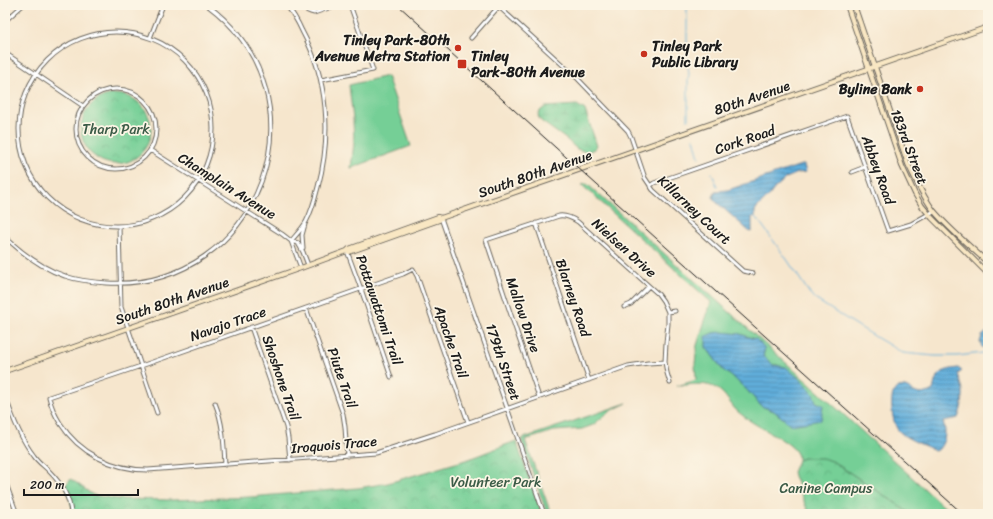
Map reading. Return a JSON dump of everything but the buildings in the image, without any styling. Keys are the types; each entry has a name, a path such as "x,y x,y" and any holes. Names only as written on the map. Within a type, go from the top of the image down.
{"street":[{"path":"5,21 23,5"},
{"path":"150,38 163,5"},
{"path":"5,237 28,256 46,268 66,276 92,282 121,284 146,281 175,273 192,264 214,249 240,222 247,212 258,189 267,162 271,129 270,110 264,84 258,68 244,43 227,22 207,5"},
{"path":"292,5 287,6 300,26 315,58 325,99 327,120 324,164 318,188 305,222 302,235 303,252"},
{"path":"300,5 305,10 314,13 338,5"},
{"path":"321,80 373,70 350,5"},
{"name":"183rd Street","path":"847,5 902,166 915,194 928,214 988,274"},
{"name":"183rd Street","path":"854,5 908,164 919,188 934,211 954,232 988,263"},
{"path":"471,38 499,6"},
{"name":"Killarney Court","path":"499,6 578,79 628,131 645,178 650,186 743,271 753,273"},
{"path":"875,66 988,28"},
{"path":"121,31 138,34 164,44 181,57 200,79 206,91 212,114 212,140 207,162 198,181 190,192 171,210 162,215 132,226 104,225 89,222 68,214 60,209 39,189 30,175 21,152 19,140 19,116 30,82 36,74 45,62 58,50 73,41 87,36 121,31"},
{"path":"5,53 83,106"},
{"name":"80th Avenue","path":"636,150 875,66"},
{"path":"114,88 136,94 147,102 155,119 156,131 154,142 150,150 141,161 129,167 119,169 98,165 86,155 79,144 76,131 77,120 83,106 94,95 114,88"},
{"name":"Abbey Road","path":"847,116 888,231 910,224 928,214"},
{"name":"Cork Road","path":"650,186 654,183 847,116"},
{"name":"Champlain Avenue","path":"150,150 291,241 298,243 308,265"},
{"name":"South 80th Avenue","path":"5,371 301,268 438,217 441,218 636,150"},
{"path":"852,172 865,167"},
{"path":"928,214 934,211"},
{"name":"Nielsen Drive","path":"486,240 536,223 561,216 567,216 575,220 649,286 660,297 668,312"},
{"name":"179th Street","path":"441,218 544,514"},
{"path":"301,268 291,241 305,222"},
{"name":"Blarney Road","path":"536,223 589,380"},
{"path":"119,226 121,307 157,413"},
{"name":"Mallow Drive","path":"486,240 539,397"},
{"name":"Pottawattomi Trail","path":"347,251 391,377"},
{"name":"Navajo Trace","path":"49,398 361,289 413,269"},
{"name":"Apache Trail","path":"413,269 417,276 468,422"},
{"path":"624,307 631,304 649,286"},
{"name":"Piute Trail","path":"306,308 343,414 347,456"},
{"path":"670,383 665,362 668,312 675,311"},
{"name":"Shoshone Trail","path":"252,327 286,427 290,460"},
{"name":"Iroquois Trace","path":"49,398 56,416 65,430 85,450 96,457 115,465 134,470 148,470 347,456 381,452 628,366 648,362 665,362"},
{"path":"5,395 11,415 22,437 35,457 61,484 70,502 71,514"},
{"path":"215,403 221,422 225,465"},
{"path":"5,481 18,514"}],"green space":[{"path":"387,76 411,146 351,168 354,143 349,85"},
{"name":"Tharp Park","path":"116,94 129,97 141,104 148,116 151,129 148,142 141,154 129,161 116,164 103,161 91,154 84,142 81,129 84,116 91,104 103,97"},
{"path":"577,105 585,110 597,146 587,152 577,149 541,121 538,116 540,111 545,107"},
{"path":"587,184 952,514 910,514 832,461 804,458 798,460 797,455 790,445 737,411 718,389 709,385 700,384 677,386 696,380 695,364 697,345 711,302 582,185","holes":["740,334 756,339 765,348 763,356 773,365 778,365 816,402 774,411 761,406 747,390 723,370 706,347"]},
{"path":"627,403 610,411 593,425 582,429 554,431 525,440 551,514 547,514 521,439"},
{"name":"Volunteer Park","path":"516,441 542,514 74,514 66,484 71,479 93,495 118,499 172,500 249,497 358,488 388,483 466,460"},
{"name":"Canine Campus","path":"804,458 822,458 832,461 910,514 809,514 793,472 798,460"}],"water":[{"path":"804,165 806,172 798,173 786,178 756,209 755,217 754,216 752,218 752,231 750,232 714,200 713,197 716,191 728,190"},
{"path":"988,331 988,353 986,349 982,347 980,342 982,336"},
{"path":"722,332 740,334 756,339 765,348 763,356 773,365 786,367 802,381 813,394 816,402 823,405 821,420 791,425 774,411 761,406 747,390 723,370 706,347 706,336 713,333"},
{"path":"958,368 962,371 958,374 963,389 961,407 958,418 943,422 945,437 938,450 934,451 901,433 894,421 892,407 895,389 903,387 917,393 926,393 933,390 936,378 941,373 946,370"}],"waterway":[{"path":"687,5 687,58 689,74 688,120"},
{"path":"694,138 699,157"},
{"path":"712,173 717,186"},
{"path":"754,216 788,261 810,294 821,303 903,353 935,356 957,356 988,352"}],"railway":[{"path":"398,5 963,514"}],"place":[{"name":"Tinley Park-80th Avenue Metra Station","path":"458,48"},
{"name":"Tinley Park Public Library","path":"644,54"},
{"name":"Tinley Park-80th Avenue","path":"462,64"},
{"name":"Byline Bank","path":"920,89"}]}
